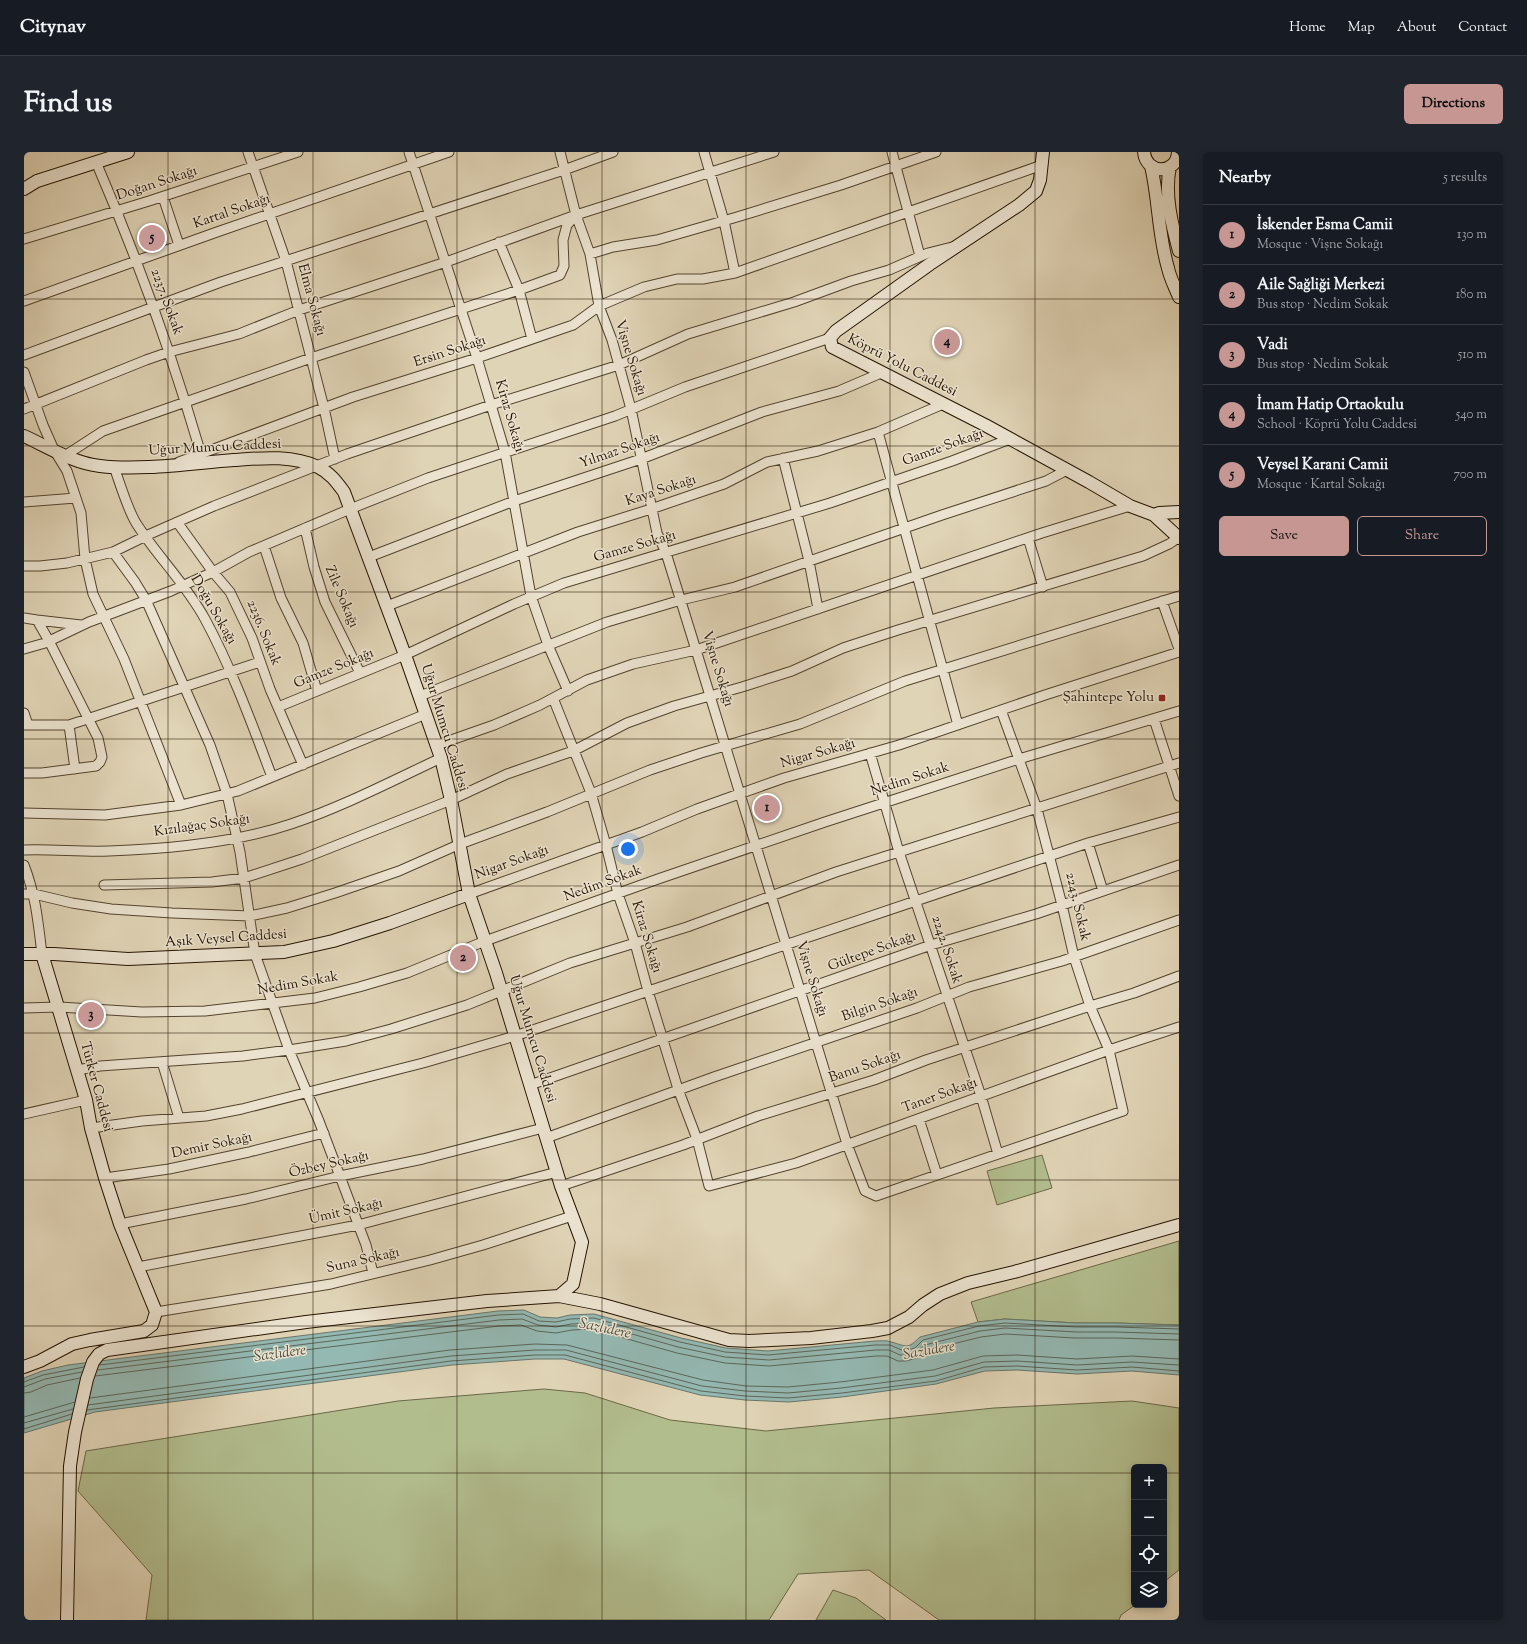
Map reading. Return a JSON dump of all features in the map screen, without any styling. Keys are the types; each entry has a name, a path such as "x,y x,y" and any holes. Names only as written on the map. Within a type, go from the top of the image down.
{"street":[{"path":"24,189 38,181 128,152"},
{"name":"Elma Sokağı","path":"248,152 286,261 324,408 335,459"},
{"name":"Doğan Sokağı","path":"24,239 163,197 298,152"},
{"name":"Kiraz Sokağı","path":"409,152 461,308 505,452 531,596 548,645 568,691"},
{"name":"Kartal Sokağı","path":"24,301 179,245 414,166 449,152"},
{"name":"Vişne Sokağı","path":"560,152 576,215 590,254 600,306 631,409 657,533 666,553 681,600 847,1144 865,1190 876,1196 937,1175"},
{"path":"24,354 221,282 564,170 613,152"},
{"path":"704,152 724,221 736,273"},
{"path":"24,409 169,352 238,334 299,310 446,262 576,215 774,152"},
{"path":"892,152 920,256"},
{"path":"590,254 613,247 657,240 724,221 841,185 936,152"},
{"name":"Köprü Yolu Caddesi","path":"1044,152 1040,180 1036,191 1019,205 957,246 836,331 830,338 832,347 1010,439 1130,506 1154,516 1179,538"},
{"path":"1144,152 1147,162 1151,166 1162,170 1170,167 1176,161 1178,152"},
{"name":"2237. Sokak","path":"96,162 118,211 153,307 186,401 201,454"},
{"name":"Ersin Sokağı","path":"172,465 353,397 477,358 573,325 600,306 644,287 677,280 703,279 736,273 1042,165"},
{"path":"1151,166 1156,184 1161,232 1168,268 1179,297"},
{"path":"1170,167 1168,183 1173,228 1179,252"},
{"path":"163,197 179,245"},
{"path":"66,455 103,431 311,358 519,290 560,275 564,266 563,240 567,225 576,215"},
{"path":"499,242 519,290 532,339"},
{"path":"24,566 40,566 85,559 113,552 177,522 335,459 491,405 619,365 688,334 889,270 928,253 957,246"},
{"path":"24,649 49,641 82,625 183,585 305,528 428,478 631,409 685,387 830,338"},
{"path":"24,372 35,404 54,450 67,471 81,513 85,559 93,594 124,659 181,806"},
{"name":"Yılmaz Sokağı","path":"369,557 514,501 641,459 762,412 839,391 881,373"},
{"name":"Kaya Sokağı","path":"387,606 523,552 578,532 724,484 767,462 818,451 878,432 943,404"},
{"path":"878,432 958,725"},
{"name":"Uğur Mumcu Caddesi","path":"24,436 66,455 99,466 137,467 266,458 292,459 317,467 332,476 344,492 420,696 441,758 451,800 469,894 502,992 561,1186 582,1242 573,1284 559,1296"},
{"name":"Gamze Sokağı","path":"278,707 405,655 531,596 564,583 797,512 892,481 1010,439"},
{"path":"783,458 810,561 818,609"},
{"name":"Doğu Sokağı","path":"114,467 135,521 145,537 183,585 204,618 230,672 272,777"},
{"path":"420,696 607,622 681,600 734,587 1046,481 1067,470"},
{"path":"24,502 76,498"},
{"path":"436,745 494,725 568,691 587,680 633,664 696,650 1028,538 1130,506"},
{"path":"1154,516 1159,513 1179,512"},
{"name":"2236. Sokak","path":"177,522 213,572 230,592 252,638 278,707 303,765"},
{"name":"Zile Sokağı","path":"305,528 314,567 325,602 360,673"},
{"path":"1028,538 1043,587"},
{"path":"104,885 212,882 244,878 302,859 451,800 507,774 573,751 627,722 674,706 792,671 843,648 1143,556 1179,538"},
{"path":"264,546 281,598 303,643 317,691"},
{"path":"113,552 146,600 210,745 227,794 238,838 255,954 289,1050 324,1133 366,1245 373,1273"},
{"path":"24,894 34,894 72,903 111,909 212,916 250,916 287,908 399,871 460,844 547,812 650,770 725,745 800,724 905,681 1179,596"},
{"path":"1162,601 1179,649"},
{"path":"24,618 82,625"},
{"path":"24,773 42,773 96,766 102,757 98,738 90,719 37,620"},
{"name":"Nigar Sokağı","path":"469,894 642,832 697,809 784,778 958,725 1179,652"},
{"path":"24,713 26,725 70,725 260,662"},
{"name":"Kiraz Sokağı","path":"553,698 591,793 618,894 635,943 678,1089 697,1140 709,1186"},
{"name":"2243. Sokak","path":"998,1154 1123,1111 1109,1050 1090,1006 1074,957 1050,856 1036,809 1001,710"},
{"name":"Nedim Sokak","path":"24,1008 59,1007 150,1012 205,1011 316,998 407,974 485,941 756,846 1019,759 1179,711"},
{"path":"24,813 105,815 181,806 238,791 426,714"},
{"path":"1154,719 1174,765 1179,796"},
{"path":"70,725 75,769"},
{"name":"2242. Sokak","path":"870,753 899,852 931,945 946,996 965,1047 998,1154"},
{"name":"Kızılağaç Sokağı","path":"24,850 108,851 238,838 291,824 339,805 441,758"},
{"path":"78,1070 100,1066 242,1056 289,1050 346,1041 391,1029 467,1005 570,963 687,927 836,872 1174,765"},
{"path":"91,1128 142,1121 206,1116 242,1109 423,1063 515,1036 1050,856 1179,817"},
{"path":"1088,844 1103,891"},
{"name":"Türker Caddesi","path":"24,865 34,894 38,912 42,954 78,1070 86,1100 91,1128 105,1178 120,1224 156,1312"},
{"name":"Gültepe Sokağı","path":"530,1085 931,945 1062,905 1179,865"},
{"name":"Aşık Veysel Caddesi","path":"24,954 128,959 284,952 333,941 390,923 469,894"},
{"name":"Bilgin Sokağı","path":"545,1133 911,1010 969,987 1074,957 1179,920"},
{"name":"Banu Sokağı","path":"561,1186 697,1140 758,1116 874,1080 926,1060 1134,993 1179,976"},
{"name":"Taner Sokağı","path":"709,1186 796,1163 1109,1050 1179,1027"},
{"path":"162,1062 179,1118"},
{"path":"24,1114 86,1100"},
{"path":"919,1118 937,1175 998,1154"},
{"name":"Demir Sokağı","path":"105,1178 169,1169 248,1152 324,1133"},
{"name":"Özbey Sokağı","path":"120,1224 246,1199 340,1176 545,1133"},
{"name":"Ümit Sokağı","path":"138,1267 358,1225 557,1172"},
{"name":"Suna Sokağı","path":"156,1312 331,1284 430,1260 483,1245 572,1216"},
{"path":"66,1620 70,1466 75,1432 86,1383 93,1362 99,1354 107,1350 306,1322 487,1301 559,1296 600,1304 729,1340 749,1341 811,1338 860,1333 888,1328 900,1323 940,1294 968,1283 1014,1272 1179,1225"},
{"path":"24,1367 40,1361 72,1344 144,1331 152,1325 156,1312"}],"green space":[{"path":"1042,1155 1052,1188 997,1205 987,1171"},
{"path":"1179,1241 1179,1325 1076,1323 1005,1319 978,1322 971,1302"},
{"path":"544,1389 585,1393 670,1420 766,1431 994,1408 1132,1401 1179,1408 1179,1570 1167,1580 1167,1464 1131,1464 1131,1608 1121,1615 1119,1620 939,1620 869,1570 798,1574 769,1620 146,1620 152,1575 78,1491 86,1451 398,1401"},
{"path":"833,1590 856,1598 886,1620 816,1620"}],"water":[{"name":"Sazlıdere","path":"524,1310 540,1317 557,1318 570,1315 594,1314 681,1338 726,1348 768,1351 875,1341 888,1341 907,1346 912,1344 920,1337 978,1322 1005,1319 1076,1323 1179,1325 1179,1375 1132,1371 1077,1374 1017,1370 985,1371 936,1384 842,1397 789,1402 745,1400 700,1395 564,1359 535,1359 452,1365 95,1412 24,1433 24,1378 42,1371 68,1365 498,1311"}],"place":[{"name":"Veysel Karani Camii","path":"152,238"},
{"name":"İmam Hatip Ortaokulu","path":"947,342"},
{"name":"Şahintepe Yolu","path":"1162,698"},
{"name":"İskender Esma Camii","path":"767,808"},
{"name":"Aile Sağliği Merkezi","path":"463,958"},
{"name":"Vadi","path":"91,1015"}]}
